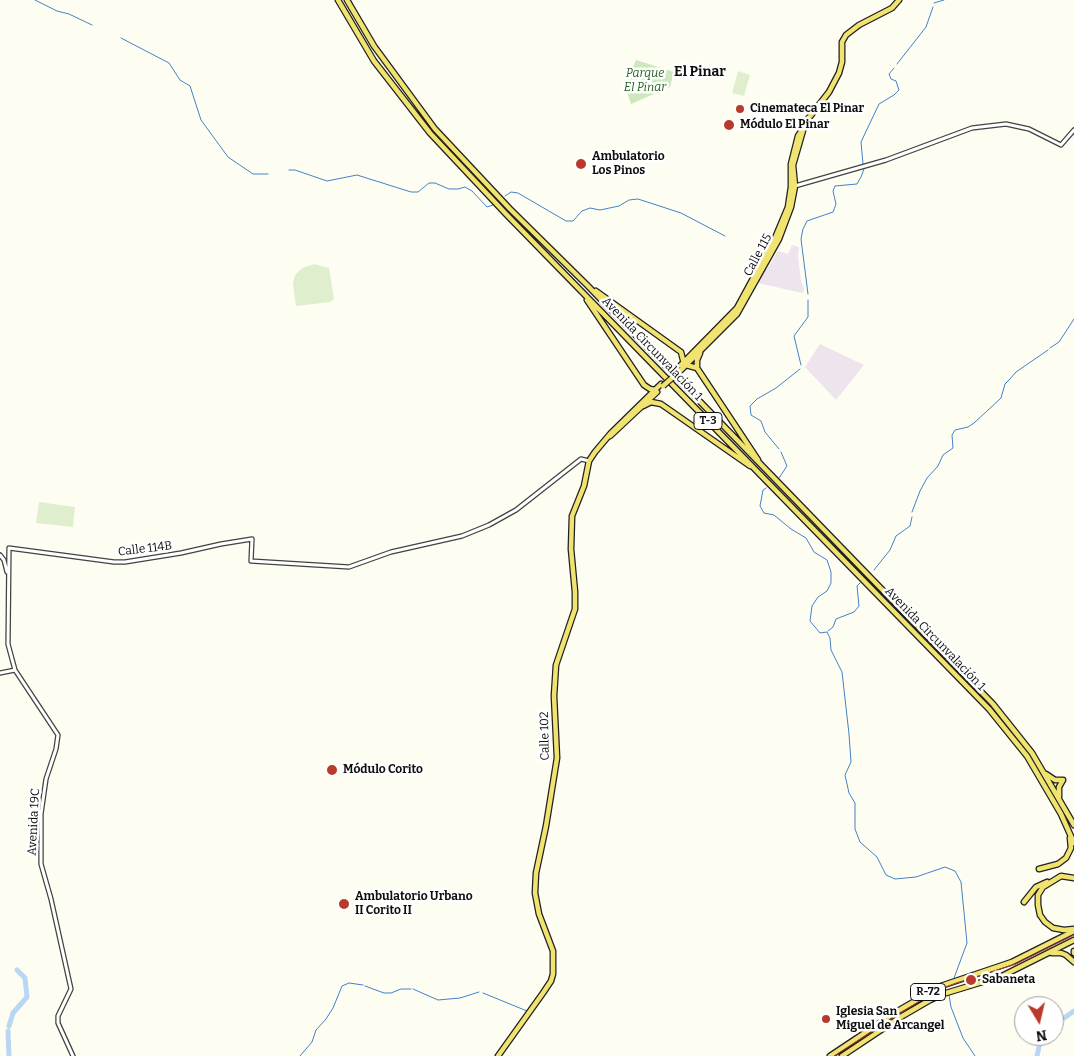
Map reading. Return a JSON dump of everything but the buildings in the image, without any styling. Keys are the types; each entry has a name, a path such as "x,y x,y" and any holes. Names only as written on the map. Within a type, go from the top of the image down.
{"main road":[{"name":"Avenida Circunvalación 1","path":"338,0 374,61 430,133 581,291 993,704 1032,754 1074,825"},
{"name":"Avenida Circunvalación 1","path":"347,0 374,46 435,128 510,209 587,285 989,709 1027,756 1065,822 1074,843"},
{"name":"Calle 115","path":"683,366 703,349 741,309 786,223 791,207 793,187 790,164 798,136 840,74 842,42 846,35 859,25 892,8 899,0"},
{"name":"Calle 115","path":"683,366 696,350 738,308 782,222 793,187"},
{"path":"587,285 681,352 696,350"},
{"path":"581,291 644,384 650,389 659,388 661,404"},
{"path":"703,349 698,358 697,368 763,472"},
{"path":"681,352 683,366 697,368"},
{"name":"Calle 102","path":"498,1056 543,993 553,974 553,950 539,914 535,893 536,873 557,758 554,689 556,665 575,609 571,549 572,516 584,486 589,461 609,437 683,366"},
{"path":"642,405 645,393 644,384"},
{"path":"642,405 651,402 661,404 763,472"},
{"path":"1043,772 1055,780 1063,780 1059,786 1059,799"},
{"path":"1039,869 1058,864 1066,858 1071,848 1065,822"},
{"path":"1024,902 1036,887 1061,876 1074,878"},
{"path":"1052,880 1043,887 1038,895 1040,915 1053,928 1074,930"},
{"name":"R-72","path":"830,1056 934,989 1001,966 1037,951 1074,930"},
{"name":"R-72","path":"842,1056 930,1000 943,994 1002,976 1074,940"},
{"path":"1048,954 1060,953 1070,957 1074,962"}],"street":[{"path":"793,187 886,160 972,128 1006,124 1029,129 1061,145 1074,130"},
{"name":"Calle 114B","path":"9,548 125,562 252,539 251,561 349,567 391,552 462,536 488,525 516,510 581,459 589,461"},
{"name":"Avenida 19C","path":"9,548 8,644 15,670 58,735 56,749 46,778 41,814 41,864 51,899 71,989 58,1016 58,1023 74,1056"},
{"path":"0,555 4,560 8,575"},
{"path":"0,673 15,670"}],"shaded area":[{"path":"792,245 799,247 798,257 801,281 804,288 803,293 757,283 778,251 788,254"},
{"path":"820,344 864,365 836,400 805,367"}],"green space":[{"name":"Parque El Pinar","path":"636,60 674,72 670,87 631,104 625,86"},
{"path":"738,71 750,75 744,96 732,93"},
{"path":"314,264 329,268 334,299 330,302 296,306 293,284 295,275 302,268"},
{"path":"39,502 75,507 73,527 36,523"}],"waterway":[{"path":"35,0 92,25"},
{"path":"934,3 944,0"},
{"path":"897,64 926,27 933,7"},
{"path":"121,38 169,63 180,80 190,86 201,120 228,157 253,174 268,174"},
{"path":"863,164 861,142 879,104 899,90 896,81 891,79 889,74 894,68"},
{"path":"808,294 801,239 803,229 807,221 833,212 836,204 833,191 835,186 857,184 864,169"},
{"path":"289,170 295,170 327,181 357,175 411,192 418,192 429,183 435,183 449,189 465,187 472,191 487,207 493,205"},
{"path":"505,196 511,192 518,193 566,221 573,221 582,211 590,208 600,210 619,206 629,200 638,199 681,213 725,236"},
{"path":"801,365 794,336 808,317 808,300"},
{"path":"1050,348 1059,342 1074,319"},
{"path":"912,512 927,478 938,466 943,455 953,448 952,435 955,430 968,427 974,423 1001,398 1005,384 1016,372 1048,350"},
{"path":"779,449 765,432 761,421 751,415 750,406 800,369"},
{"path":"779,478 787,466 781,452"},
{"path":"766,488 763,490 760,506 764,513 774,515 806,538 814,552 827,560 831,572 831,583 827,591 818,597 812,606 810,621 820,633 827,632 830,638 831,650 842,672 851,762 845,775 849,793 855,803 855,829 860,842 877,857 886,875 895,879 916,877 945,867 955,871 961,882 967,943 954,978"},
{"path":"874,570 890,550 896,536 910,526 912,517"},
{"path":"828,631 833,627 836,619 854,612 859,606 857,586 860,583"},
{"path":"9,1026 13,1013 27,997 25,978 17,970"},
{"path":"300,1056 312,1042 316,1030 333,1008 342,986 349,983 363,985"},
{"path":"365,986 384,993 411,989"},
{"path":"413,989 438,1000 460,998 479,992"},
{"path":"483,993 527,1011"},
{"path":"949,995 951,1007 963,1038 975,1056"},
{"path":"1064,1018 1074,1011"},
{"path":"8,1031 9,1056"},
{"path":"1037,1056 1039,1046"}],"tram line":[{"path":"834,1056 935,991 1016,964 1074,935"}],"place":[{"name":"Cinemateca El Pinar","path":"740,109"},
{"name":"Módulo El Pinar","path":"729,125"},
{"name":"Ambulatorio Los Pinos","path":"581,164"},
{"name":"Módulo Corito","path":"332,770"},
{"name":"Ambulatorio Urbano II Corito II","path":"344,904"},
{"name":"Sabaneta","path":"971,980"},
{"name":"Iglesia San Miguel de Arcangel","path":"826,1019"}],"district":[{"name":"El Pinar","path":"700,72"}]}
